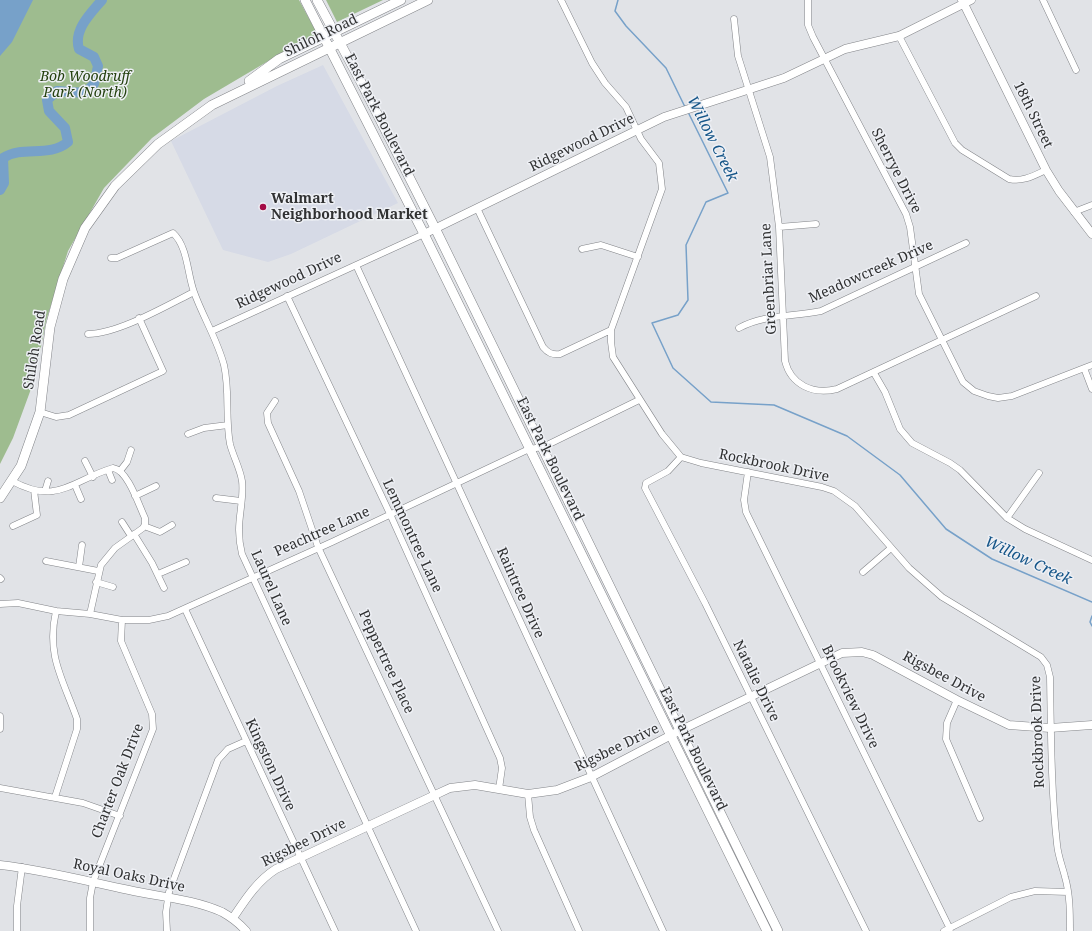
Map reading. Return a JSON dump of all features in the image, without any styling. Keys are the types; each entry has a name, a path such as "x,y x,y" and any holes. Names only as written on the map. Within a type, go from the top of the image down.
{"main road":[{"name":"East Park Boulevard","path":"305,0 330,46 424,234 767,931"},
{"name":"East Park Boulevard","path":"317,0 335,32 435,228 543,447 679,731 778,931"},
{"name":"Shiloh Road","path":"226,98 279,59 401,0"},
{"name":"Shiloh Road","path":"0,498 12,481 28,450 40,412 50,327 63,279 86,228 114,186 142,158 186,123 212,105 330,46 428,0"}],"street":[{"path":"561,0 592,63 605,83 626,108 637,131 659,163 662,189 611,330 610,342 613,357 639,400 662,434 681,457"},
{"name":"Sherrye Drive","path":"808,0 808,25 824,60 906,214 910,227 919,294 941,342 963,382 974,391 998,398 1012,396 1092,365"},
{"path":"1044,0 1076,70"},
{"name":"Ridgewood Drive","path":"212,331 424,234 683,109 784,78 845,49 898,36 965,1"},
{"name":"18th Street","path":"965,1 1046,170 1074,212 1092,234"},
{"name":"Greenbriar Lane","path":"734,19 738,56 770,157 779,226 785,360 790,374 799,384 819,392 837,390 1036,296"},
{"path":"898,36 950,135 962,150 1009,179 1017,181 1026,180 1046,170"},
{"path":"1074,212 1092,205"},
{"path":"477,208 543,347 548,353 554,355 560,354 611,330"},
{"path":"779,226 816,224"},
{"name":"Laurel Lane","path":"111,258 117,258 173,233 177,237 188,265 194,292 212,331 224,365 227,383 228,425 231,445 240,470 242,482 239,540 242,554 416,931"},
{"name":"Meadowcreek Drive","path":"740,328 757,320 821,311 966,243"},
{"path":"582,249 601,245 638,256"},
{"name":"Raintree Drive","path":"356,265 424,416 457,482 591,777 663,931"},
{"path":"88,334 100,334 140,318 194,292"},
{"name":"Lemmontree Lane","path":"288,296 390,514 500,758 502,768 499,789"},
{"path":"40,412 56,417 69,415 163,371 140,318"},
{"path":"1084,368 1092,389"},
{"path":"874,373 890,404 897,424 912,443 960,470 1007,518 1025,529 1092,560"},
{"name":"Peachtree Lane","path":"0,604 18,602 56,611 90,614 122,620 149,620 185,609 252,576 457,482 530,449 543,447 639,400"},
{"name":"Peppertree Place","path":"275,401 267,413 268,423 299,491 318,547 498,931"},
{"path":"188,434 210,426 228,425"},
{"path":"120,471 128,459 131,450"},
{"name":"Rockbrook Drive","path":"681,457 701,463 822,487 834,491 855,506 891,548 925,583 942,597 1041,657 1047,665 1050,677 1050,728 1058,857 1066,877 1070,931"},
{"name":"Natalie Drive","path":"681,457 668,471 646,483 645,488 866,931"},
{"path":"85,461 93,477"},
{"path":"12,481 34,490 59,491 116,468 125,476 145,518 144,526 112,551 98,571 90,614"},
{"path":"108,470 112,480"},
{"name":"Brookview Drive","path":"748,472 744,500 746,512 820,662 947,930"},
{"path":"1007,518 1039,473"},
{"path":"45,491 48,481"},
{"path":"75,485 81,499"},
{"path":"135,496 156,486"},
{"path":"13,526 37,515 34,490"},
{"path":"216,498 241,501"},
{"path":"122,522 133,535 158,574 164,588"},
{"path":"144,526 160,532 172,525"},
{"path":"78,567 82,546"},
{"path":"863,572 891,548"},
{"path":"46,561 98,571"},
{"path":"158,574 186,562"},
{"path":"96,582 113,587"},
{"name":"Kingston Drive","path":"185,609 335,931"},
{"path":"55,797 77,729 77,719 55,660 52,644 52,625 56,611"},
{"name":"Charter Oak Drive","path":"90,931 90,898 93,882 153,729 153,720 121,640 122,620"},
{"name":"Rigsbee Drive","path":"233,918 263,878 276,869 435,795 462,786 488,786 528,794 556,790 591,777 679,731 820,662 850,652 873,655 957,700 1009,725 1050,728 1092,725"},
{"path":"957,700 947,723 946,739 980,818"},
{"path":"0,716 0,729"},
{"path":"167,931 166,912 168,898 218,760 228,749 246,741"},
{"path":"0,788 55,797 101,808 120,816"},
{"path":"528,794 530,817 534,830 579,931"},
{"name":"Royal Oaks Drive","path":"0,865 93,882 210,908 233,918 246,931"},
{"path":"17,931 16,906 22,868"},
{"path":"947,930 1011,897 1035,892 1068,892"}],"shaded area":[{"path":"323,65 398,203 291,254 268,262 223,250 171,141 277,86"}],"green space":[{"name":"Bob Woodruff Park (North)","path":"0,0 299,0 319,37 270,60 204,99 152,138 104,188 68,251 46,321 35,378 13,438 0,464"},
{"path":"326,0 383,0 337,22"}],"water":[{"path":"0,0 33,0 12,42 0,56"}],"waterway":[{"path":"0,190 4,183 3,158 19,152 44,151 53,149 61,147 68,142 65,128 49,111 47,100 57,91 85,93 94,84 98,66 94,57 79,49 78,42 84,22 102,0"},
{"name":"Willow Creek","path":"618,0 615,11 626,26 666,68 685,107"},
{"name":"Willow Creek","path":"688,112 728,193 706,202 686,245 688,300 678,315 652,323 673,368 711,402 774,405 847,436 900,475 946,529 992,559 1092,602"},
{"name":"Willow Creek","path":"1092,616 1090,622 1092,626"}],"place":[{"name":"Walmart Neighborhood Market","path":"263,207"}]}
